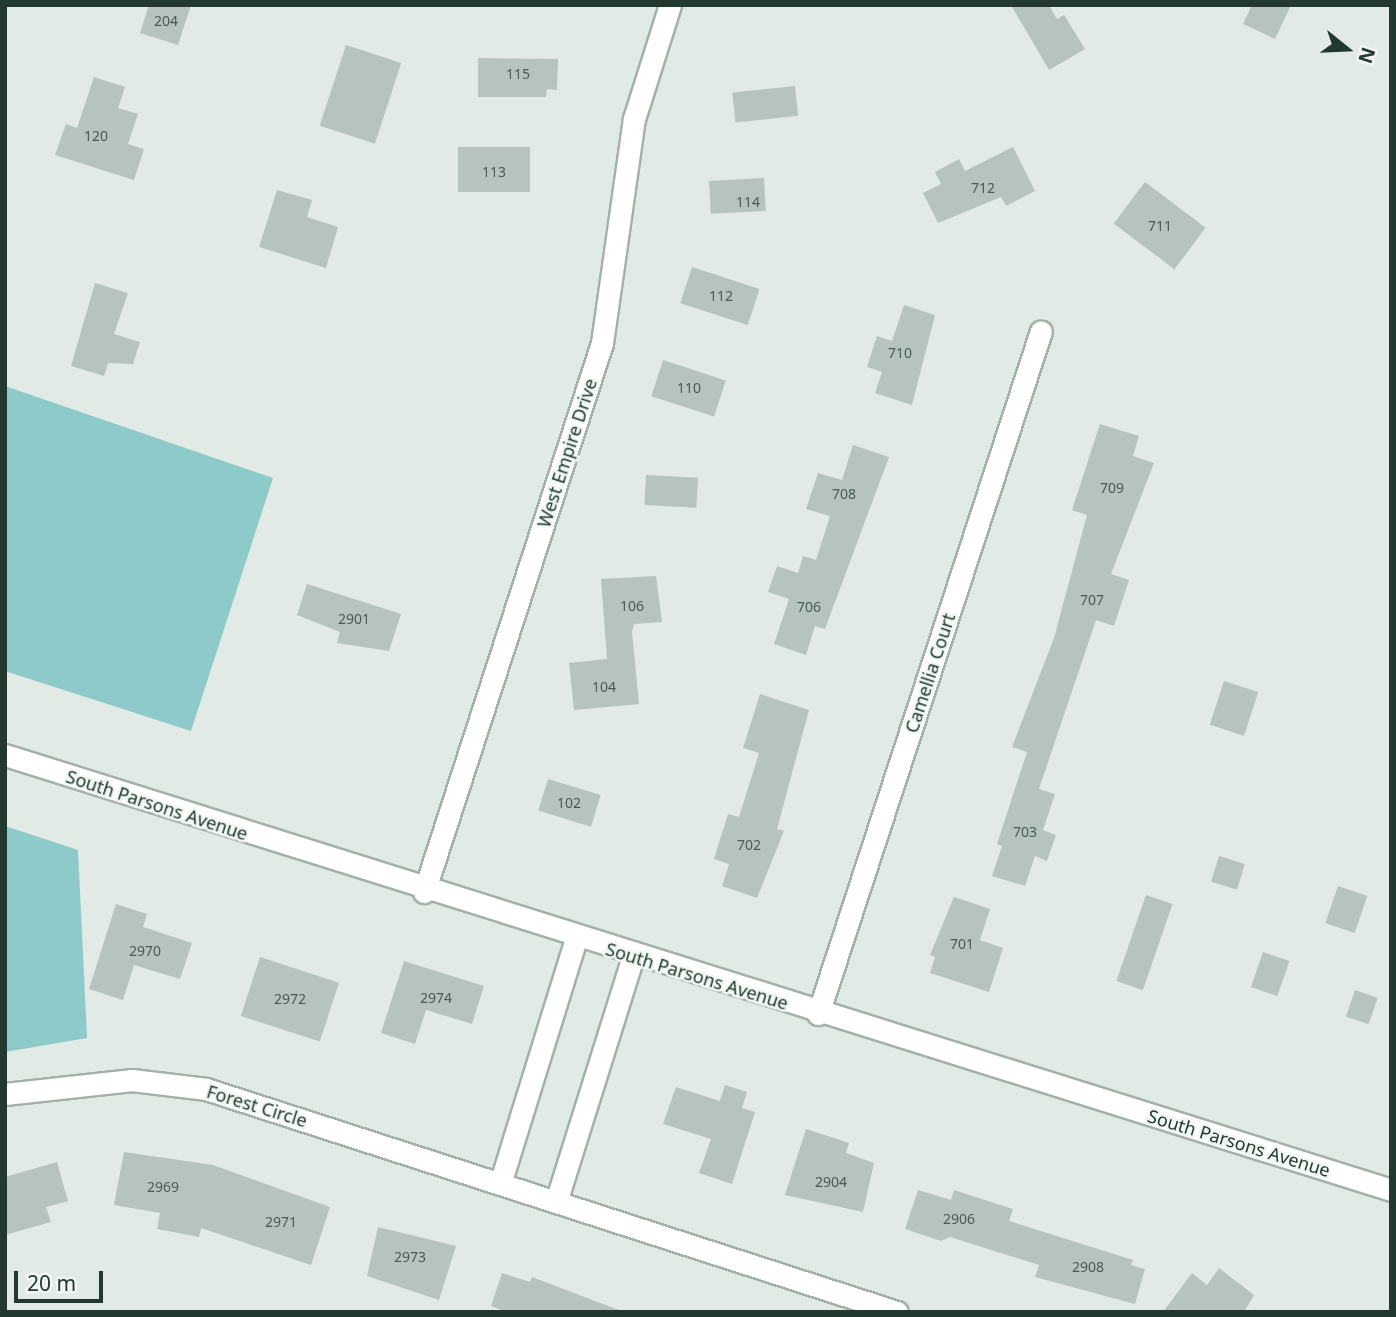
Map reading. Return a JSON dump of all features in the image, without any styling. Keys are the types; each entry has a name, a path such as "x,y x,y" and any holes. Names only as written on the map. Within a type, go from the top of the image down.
{"street":[{"name":"West Empire Drive","path":"424,892 602,343 634,119 670,5"},
{"name":"Camellia Court","path":"818,1014 1041,331"},
{"name":"South Parsons Avenue","path":"5,755 424,892 1391,1190"},
{"path":"500,1184 576,939"},
{"path":"556,1202 633,956"},
{"name":"Forest Circle","path":"5,1094 132,1080 206,1089 897,1312"}],"water":[{"path":"5,386 273,478 191,731 5,671"},
{"path":"5,826 78,850 87,1038 5,1052"}],"building":[{"path":"149,5 191,5 178,45 140,33"},
{"path":"1011,5 1049,5 1057,19 1064,15 1085,49 1049,70"},
{"path":"1252,5 1291,5 1275,39 1243,24"},
{"path":"346,45 401,63 375,144 320,126"},
{"path":"478,58 558,59 557,90 547,89 546,97 478,97"},
{"path":"94,77 125,87 118,108 138,114 128,144 144,149 134,180 55,155 66,124 77,128"},
{"path":"795,86 798,116 735,122 732,93"},
{"path":"458,147 530,147 530,192 458,192"},
{"path":"1013,147 1035,191 1006,206 1001,197 938,223 923,193 941,184 935,172 959,159 965,171"},
{"path":"764,178 766,211 711,214 709,181"},
{"path":"1145,182 1206,228 1174,269 1114,224"},
{"path":"277,190 312,200 307,217 338,227 326,268 259,247"},
{"path":"692,267 760,289 748,325 680,303"},
{"path":"95,283 128,293 114,334 140,342 133,364 108,363 104,376 71,366"},
{"path":"904,305 935,315 912,405 875,393 882,372 867,367 877,336 892,341"},
{"path":"663,360 726,380 714,417 651,396"},
{"path":"1100,424 1139,436 1133,456 1154,463 1111,574 1129,580 1114,626 1096,620 1039,789 1055,794 1043,830 1056,835 1047,861 1035,856 1025,886 992,876 1002,846 997,844 1027,752 1012,747 1054,638 1087,515 1072,510"},
{"path":"853,445 889,457 825,629 815,626 806,655 774,644 789,599 768,592 777,566 798,573 803,556 816,560 830,516 806,509 818,473 842,480"},
{"path":"646,475 698,478 696,508 644,505"},
{"path":"656,576 662,622 634,624 632,632 639,704 574,710 569,663 607,659 601,579"},
{"path":"307,584 401,614 389,651 337,643 340,632 297,615"},
{"path":"1224,681 1258,692 1244,736 1210,725"},
{"path":"760,694 809,710 777,829 784,831 757,898 722,886 729,864 714,859 728,814 739,817 759,753 743,748"},
{"path":"548,779 601,795 591,827 538,811"},
{"path":"1219,856 1245,864 1237,890 1211,882"},
{"path":"1338,886 1367,896 1355,933 1325,923"},
{"path":"1146,895 1172,904 1143,990 1116,981"},
{"path":"954,897 990,909 980,940 1003,948 989,992 930,973 935,957 930,955"},
{"path":"116,904 147,914 143,927 192,943 180,979 134,965 123,1000 89,989"},
{"path":"1263,952 1289,961 1277,996 1251,987"},
{"path":"260,957 339,983 320,1042 241,1016"},
{"path":"404,961 484,986 472,1024 426,1010 415,1044 381,1033"},
{"path":"1355,990 1378,998 1369,1024 1346,1016"},
{"path":"725,1085 747,1092 742,1108 755,1112 732,1184 699,1173 711,1139 663,1124 676,1087 720,1101"},
{"path":"806,1129 849,1143 846,1153 874,1163 863,1212 785,1195"},
{"path":"124,1152 213,1165 330,1207 311,1265 201,1228 199,1237 157,1229 160,1213 114,1205"},
{"path":"57,1162 68,1201 46,1207 51,1222 5,1235 5,1177"},
{"path":"918,1190 951,1200 954,1190 1013,1209 1009,1221 1133,1260 1131,1265 1145,1269 1135,1304 1035,1277 1039,1265 950,1237 941,1241 905,1229"},
{"path":"378,1227 456,1246 439,1300 367,1276"},
{"path":"1219,1268 1254,1295 1244,1312 1163,1312 1192,1273 1207,1285"},
{"path":"502,1273 530,1282 532,1277 624,1312 507,1312 491,1306"}]}
